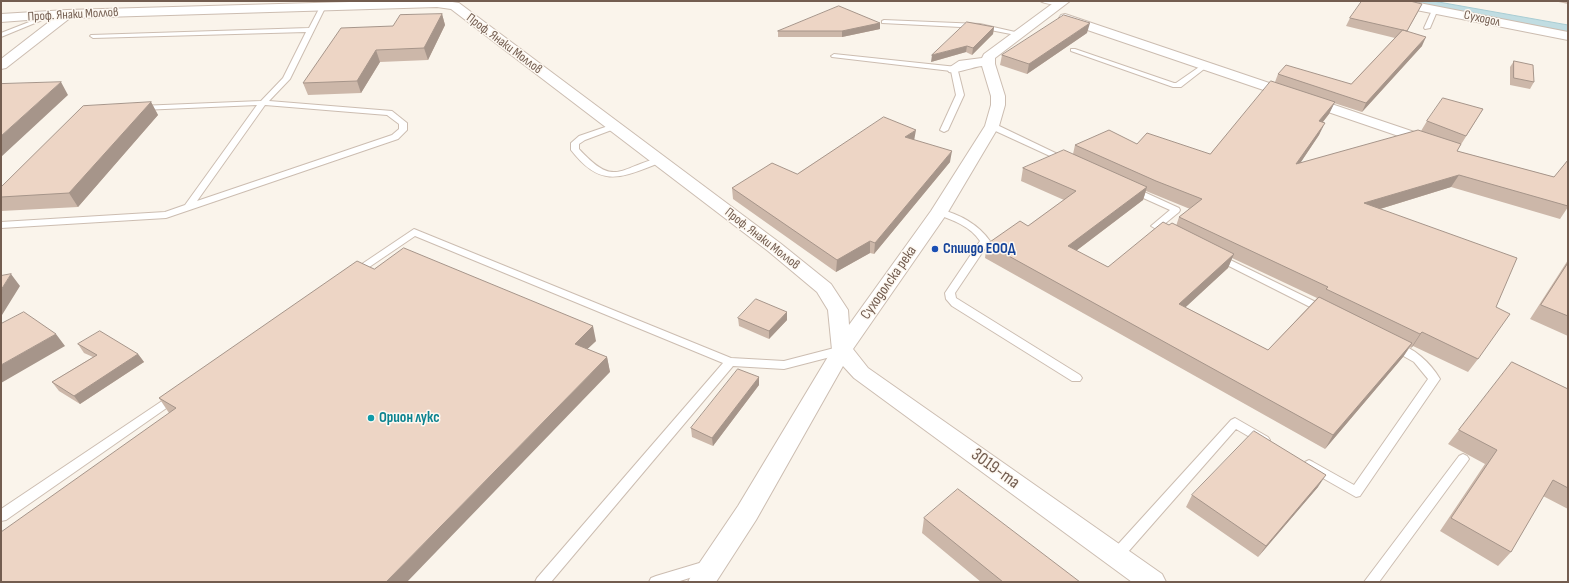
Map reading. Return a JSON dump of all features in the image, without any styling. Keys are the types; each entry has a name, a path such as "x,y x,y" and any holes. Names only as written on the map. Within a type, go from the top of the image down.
{"street":[{"name":"Суходол","path":"1395,2 1568,36"},
{"name":"Проф. Янаки Моллов","path":"1,18 67,14 323,6 438,3 454,6 774,247 824,288 838,310 842,350"},
{"path":"954,69 964,64 987,61 989,57 1021,34 1054,5 1204,66 1442,146"},
{"path":"1,65 67,14"},
{"name":"Суходолска река","path":"707,574 746,513 842,350 939,212 992,126 998,105 998,96 987,61"},
{"name":"3019-та","path":"842,350 861,373 1153,582"}],"lane":[{"path":"188,208 263,103 286,78 323,6"},
{"path":"1427,28 1436,9"},
{"path":"1,35 49,16"},
{"path":"884,22 980,26 1021,34"},
{"path":"93,36 310,30"},
{"path":"1073,50 1177,85 1204,66"},
{"path":"834,56 954,69 960,95 944,130"},
{"path":"1,225 166,216 395,137 403,130 403,123 389,113 263,103 136,108"},
{"path":"614,126 582,138 575,143 575,150 594,169 605,174 619,175 659,160"},
{"path":"992,126 1074,163"},
{"path":"1125,186 1176,210 1156,226 1177,237"},
{"path":"939,212 966,222 979,232 985,241 950,292 951,298 956,304 1076,378"},
{"path":"349,277 414,232 730,362 784,365 842,350"},
{"path":"1205,251 1332,315"},
{"path":"1302,461 1356,492 1434,379 1427,367 1416,357 1388,343"},
{"path":"542,582 730,362"},
{"path":"1,516 185,390"},
{"path":"1116,556 1235,423 1275,446"},
{"path":"1371,582 1463,459"},
{"path":"656,582 707,574"}],"water":[{"path":"1402,1 1433,1 1568,25 1568,31"}],"building":[{"path":"1362,1 1410,1 1422,4 1407,31 1350,18"},
{"path":"839,6 880,23 842,31 778,31"},
{"path":"442,14 424,48 376,50 357,81 303,83 341,28 393,26 400,15"},
{"path":"1064,15 1090,23 1029,64 1002,55"},
{"path":"967,22 994,27 973,48 967,46 932,55"},
{"path":"1403,30 1426,37 1366,103 1278,74 1286,65 1351,84"},
{"path":"1514,61 1533,65 1534,82 1514,78"},
{"path":"1271,81 1335,102 1319,121 1325,123 1296,164 1418,130 1461,144 1457,151 1554,177 1568,160 1568,206 1459,175 1364,203 1517,258 1496,307 1510,314 1478,359 1422,332 1420,334 1326,289 1328,287 1179,217 1202,199 1156,181 1075,145 1109,130 1137,144 1147,133 1210,154"},
{"path":"61,82 1,136 1,84"},
{"path":"1443,98 1483,109 1466,136 1427,121"},
{"path":"151,102 69,193 1,197 1,187 83,106"},
{"path":"884,117 916,130 905,137 952,151 875,243 870,241 837,260 732,188 772,163 797,174"},
{"path":"1064,150 1147,187 1068,246 1108,267 1163,222 1169,225 1172,223 1234,254 1179,304 1268,350 1319,297 1412,343 1333,435 987,244 1020,221 1028,226 1076,191 1023,168"},
{"name":"Орион лукс","path":"404,248 593,326 575,344 607,357 386,582 1,582 1,532 176,408 159,398 357,261 374,269"},
{"path":"1568,263 1568,316 1541,305"},
{"path":"11,274 1,290 1,276"},
{"path":"756,299 787,312 769,331 738,318"},
{"path":"24,312 56,334 1,365 1,324"},
{"path":"100,331 138,354 74,396 52,382 97,355 78,344"},
{"path":"1512,362 1568,389 1568,488 1553,480 1511,552 1451,518 1497,450 1459,430"},
{"path":"738,369 759,377 712,438 691,428"},
{"path":"1254,431 1326,475 1266,546 1192,495"},
{"path":"958,489 1080,582 1003,582 924,518"}],"place":[{"name":"Спиидо ЕООД","path":"935,249"},
{"name":"Орион лукс","path":"371,418"}]}
